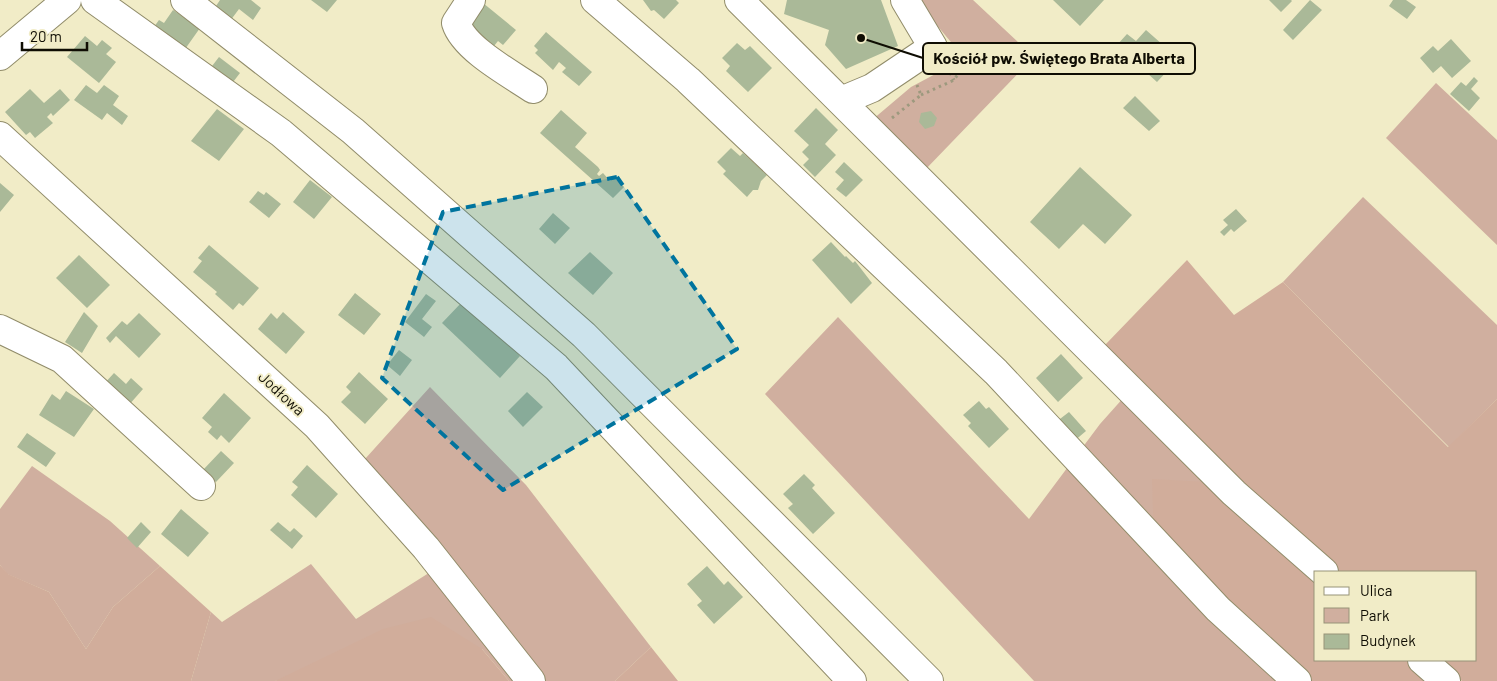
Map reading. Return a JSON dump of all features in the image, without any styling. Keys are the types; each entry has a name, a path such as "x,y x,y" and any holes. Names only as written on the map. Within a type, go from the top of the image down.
{"street":[{"path":"0,56 67,0"},
{"path":"94,0 281,133 556,367 852,681"},
{"path":"185,0 353,131 584,334 929,681"},
{"path":"471,0 456,23 459,32 469,44 534,89"},
{"path":"595,0 688,80 996,372 1218,609 1297,681"},
{"path":"739,0 1234,492 1323,571"},
{"path":"841,100 872,88 933,47 905,0"},
{"name":"Jodłowa","path":"0,136 316,426 426,548 531,681"},
{"path":"0,329 62,359 201,486"},
{"path":"1423,661 1446,681"}],"path":[{"path":"897,123 891,117 921,95 952,81 977,55"},
{"path":"907,65 921,95"}],"highlighted area":[{"path":"617,177 737,349 503,490 382,378 443,212"}],"green space":[{"path":"916,0 973,0 1034,57 924,171 872,120 911,87 956,63 960,53"},
{"path":"1436,83 1497,140 1497,245 1386,138"},
{"path":"1363,197 1497,325 1497,399 1449,447 1283,282"},
{"path":"838,317 1029,519 1100,424 1125,396 1206,482 1301,681 1034,681 765,394"},
{"path":"430,387 526,485 651,647 615,681 544,681 468,590 365,459"},
{"path":"32,466 110,521 160,566 113,607 86,649 49,592 7,574 0,565 0,509"},
{"path":"311,564 356,619 432,571 521,681 509,681 482,649 275,681 191,681 211,612 222,622"}],"shaded area":[{"path":"1187,260 1234,315 1283,282 1448,447 1497,399 1497,681 1462,681 1439,661 1477,661 1477,571 1336,571 1137,382 1105,345"},
{"path":"1152,479 1206,482 1314,576 1314,661 1411,661 1434,681 1301,681 1154,542"},
{"path":"0,565 8,574 49,592 86,649 113,607 160,566 211,612 191,681 0,681"},
{"path":"431,617 482,649 509,681 275,681 383,629"},
{"path":"651,647 678,681 615,681"}],"building":[{"path":"220,0 251,0 261,8 253,20 239,9 230,21 214,9"},
{"path":"311,0 337,0 327,12"},
{"path":"643,0 676,0 679,3 664,19 654,10 651,11"},
{"path":"787,0 881,0 898,46 846,69 825,45 829,30 784,14"},
{"path":"1053,0 1104,0 1080,26"},
{"path":"1269,0 1291,0 1292,1 1281,12"},
{"path":"1310,0 1322,10 1293,40 1283,30"},
{"path":"1393,0 1406,0 1416,7 1407,19 1389,6"},
{"path":"483,3 516,30 503,45 498,41 494,46 467,22"},
{"path":"173,10 200,28 183,52 151,31 159,20 164,23"},
{"path":"1146,30 1171,52 1162,63 1169,69 1157,82 1126,54 1120,69 1107,56 1127,34 1136,41"},
{"path":"546,32 592,72 579,86 562,72 566,68 559,62 553,70 535,53 538,50 534,46"},
{"path":"85,36 97,46 102,40 112,48 106,54 116,62 99,83 67,57"},
{"path":"1451,39 1471,61 1452,78 1441,66 1433,73 1420,58 1433,46 1438,51"},
{"path":"1079,42 1090,52 1071,74 1060,64"},
{"path":"737,43 745,50 750,46 772,68 748,92 726,71 730,66 722,58"},
{"path":"219,57 240,73 230,86 209,70"},
{"path":"1474,77 1478,81 1471,89 1480,98 1469,111 1450,94 1461,82 1466,86"},
{"path":"86,85 97,93 104,85 119,96 113,105 128,116 122,125 107,113 102,120 74,100"},
{"path":"30,89 44,103 60,89 70,100 53,116 51,113 47,117 53,123 35,138 30,132 26,135 5,112"},
{"path":"1135,96 1160,121 1149,131 1123,108"},
{"path":"816,108 838,130 825,144 836,155 815,177 803,165 809,159 802,152 809,145 794,131"},
{"path":"217,109 244,129 219,161 191,141"},
{"path":"561,110 587,133 575,147 598,167 600,170 597,174 599,176 603,173 610,181 614,177 624,187 613,198 540,133"},
{"path":"931,111 937,118 934,126 925,129 919,122 921,113"},
{"path":"731,148 740,156 743,153 767,175 761,181 758,190 753,190 747,197 723,174 726,171 717,162"},
{"path":"844,162 863,180 846,197 836,189 844,180 835,172"},
{"path":"1080,167 1132,215 1105,244 1083,224 1059,249 1030,222"},
{"path":"310,180 332,197 314,219 293,202"},
{"path":"0,183 14,195 0,212"},
{"path":"258,191 264,195 266,192 281,204 269,218 249,202"},
{"path":"1236,209 1247,221 1234,232 1231,229 1224,236 1220,232 1228,225 1223,220"},
{"path":"553,213 570,228 555,244 539,229"},
{"path":"831,242 845,257 853,263 855,261 872,283 851,304 812,260"},
{"path":"209,245 259,288 243,306 239,303 233,310 215,294 217,292 193,272 202,261 198,258"},
{"path":"590,252 613,273 593,295 568,273"},
{"path":"79,255 110,285 87,308 56,278"},
{"path":"355,293 381,314 364,335 338,315"},
{"path":"426,294 436,301 422,319 432,327 424,337 405,322"},
{"path":"462,302 520,356 500,378 442,323"},
{"path":"84,312 98,326 82,353 65,342"},
{"path":"283,312 305,332 286,354 258,329 271,313 277,319"},
{"path":"139,313 161,334 139,358 116,336 110,343 106,338 122,321 127,325"},
{"path":"399,350 412,360 400,376 387,365"},
{"path":"1061,354 1083,378 1058,402 1036,378"},
{"path":"359,372 388,399 365,424 341,402 351,392 346,387"},
{"path":"114,373 126,384 131,378 143,389 128,406 103,385"},
{"path":"66,391 94,409 74,437 39,415 52,394 60,400"},
{"path":"527,392 543,407 523,427 508,411"},
{"path":"224,393 251,418 229,443 221,435 217,440 208,432 212,427 202,418"},
{"path":"979,401 986,409 989,407 1009,429 989,448 968,426 971,423 963,415"},
{"path":"1069,412 1086,431 1073,442 1056,422"},
{"path":"27,433 56,453 46,467 17,447"},
{"path":"221,451 234,463 216,482 203,470"},
{"path":"307,465 338,494 316,518 291,495 298,487 292,482"},
{"path":"804,474 815,485 812,488 835,513 813,534 788,508 793,504 783,494"},
{"path":"181,509 209,533 188,557 161,534"},
{"path":"141,522 151,532 137,548 127,538"},
{"path":"278,522 290,532 294,528 303,536 292,549 270,530"},
{"path":"707,566 724,585 728,581 743,597 714,624 697,605 702,601 687,584"}],"place":[{"name":"Kościół pw. Świętego Brata Alberta","path":"861,38"}]}
